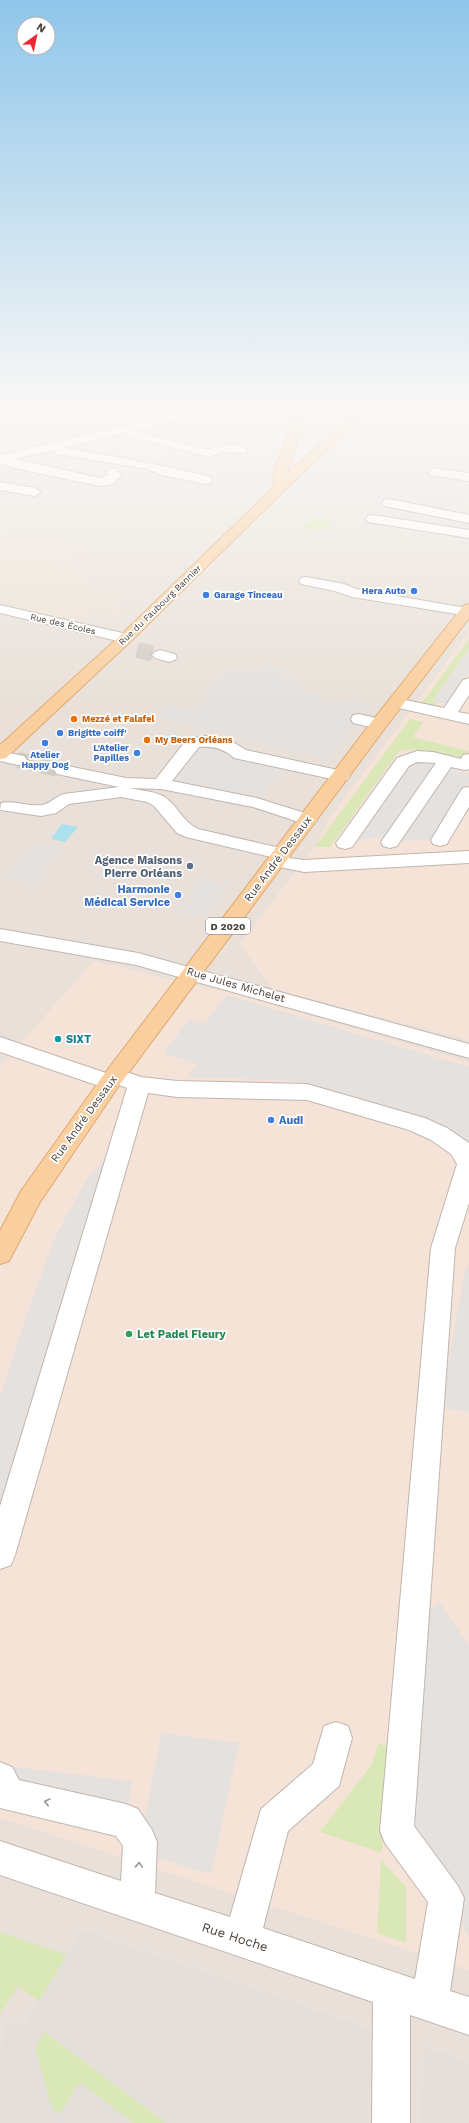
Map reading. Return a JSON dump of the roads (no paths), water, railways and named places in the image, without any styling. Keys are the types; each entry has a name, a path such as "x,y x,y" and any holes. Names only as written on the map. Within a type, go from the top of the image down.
{"main road":[{"name":"Rue du Faubourg Bannier","path":"0,755 122,642 264,504"},
{"name":"Rue André Dessaux","path":"0,1254 30,1197 121,1080 193,973 379,724 467,610"}],"street":[{"path":"394,504 469,519"},
{"path":"373,519 469,534"},
{"path":"306,581 339,587 352,593 467,610"},
{"name":"Rue des Écoles","path":"0,609 122,642 137,650"},
{"path":"448,714 469,683"},
{"path":"396,703 469,719"},
{"path":"359,719 379,724"},
{"path":"161,784 193,743 200,741 235,748 240,754 341,776"},
{"path":"0,755 18,760"},
{"path":"345,843 403,762 413,756 468,764"},
{"path":"390,842 446,761"},
{"path":"63,770 126,783 161,784 257,803 308,820"},
{"path":"7,807 40,811 50,809 64,798 94,796 114,792 136,794 160,802 183,829 192,833 304,866 469,858"},
{"path":"440,840 469,792"},
{"name":"Rue Jules Michelet","path":"0,935 138,959 193,973 469,1051"},
{"path":"0,1044 121,1080 177,1089 307,1092 417,1124 439,1134 460,1148 469,1164 443,1248 397,1831 446,1898 430,2002"},
{"path":"0,1553 121,1080"},
{"path":"242,1939 273,1821 327,1774 336,1738"},
{"path":"4,1786 126,1820 140,1842 137,1904"},
{"name":"Rue Hoche","path":"0,1858 469,2016"},
{"path":"391,2123 392,1989"}],"water":[{"path":"62,824 78,827 65,842 51,839"}],"tunnel":[{"path":"137,650 160,655"},
{"path":"18,760 63,770"}],"place":[{"name":"Hera Auto","path":"414,591"},
{"name":"Garage Tinceau","path":"206,595"},
{"name":"Mezzé et Falafel","path":"74,719"},
{"name":"Brigitte coiff'","path":"60,733"},
{"name":"My Beers Orléans","path":"147,740"},
{"name":"Atelier Happy Dog","path":"45,743"},
{"name":"L'Atelier Papilles","path":"137,753"},
{"name":"Agence Maisons Pierre Orléans","path":"190,866"},
{"name":"Harmonie Médical Service","path":"178,895"},
{"name":"SIXT","path":"58,1039"},
{"name":"Audi","path":"271,1120"},
{"name":"Let Padel Fleury","path":"129,1334"}]}
